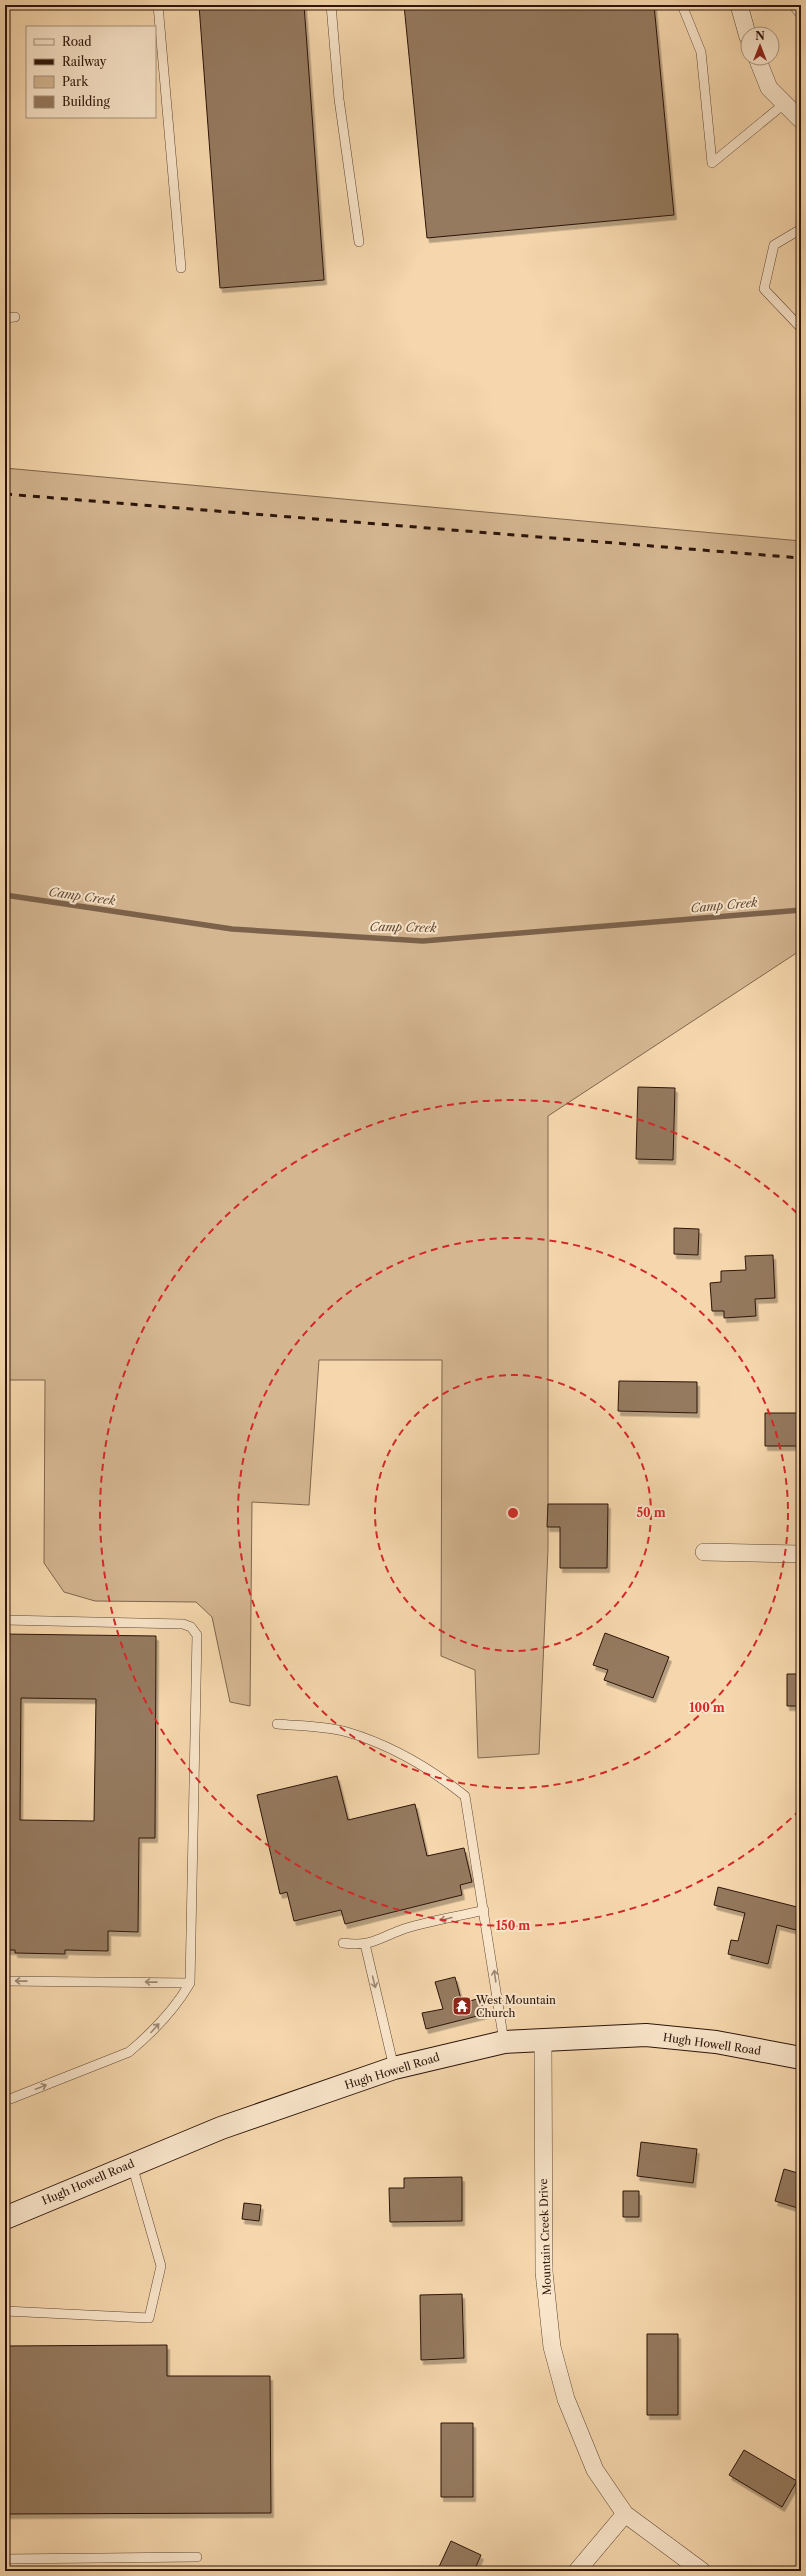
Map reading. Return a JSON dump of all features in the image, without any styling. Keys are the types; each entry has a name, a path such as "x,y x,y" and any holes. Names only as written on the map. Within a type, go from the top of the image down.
{"main road":[{"name":"Hugh Howell Road","path":"5,2218 131,2164 221,2128 394,2068 504,2042 646,2035 716,2042 801,2058"},
{"path":"5,2202 50,2199"}],"street":[{"path":"743,7 746,26"},
{"path":"760,66 769,88 800,118"},
{"path":"704,1552 801,1554"},
{"name":"Mountain Creek Drive","path":"542,2040 544,2272 552,2347 566,2399 595,2470 625,2514 702,2571"},
{"path":"577,2571 625,2514"}],"lane":[{"path":"158,5 181,268"},
{"path":"331,5 339,99 359,242"},
{"path":"682,5 700,52 712,163 784,104"},
{"path":"793,5 801,15"},
{"path":"801,229 774,245 764,289 801,328"},
{"path":"5,318 15,317"},
{"path":"5,1620 183,1624 191,1627 197,1635 190,1983 180,1999 145,2039 129,2052 5,2101"},
{"path":"277,1724 346,1732 414,1760 438,1774 465,1796 504,2042"},
{"path":"343,1943 365,1944 377,1942 400,1930 484,1910"},
{"path":"365,1944 394,2068"},
{"path":"5,1980 190,1983"},
{"path":"5,2311 149,2318 161,2266 131,2164"},
{"path":"5,2559 197,2557"}],"green space":[{"path":"5,468 801,541 801,950 548,1116 548,1549 539,1754 478,1758 475,1670 441,1656 442,1360 319,1360 309,1505 252,1502 250,1706 230,1702 212,1617 196,1602 95,1601 64,1592 44,1563 45,1380 5,1380"}],"building":[{"path":"199,5 304,5 324,280 220,288"},
{"path":"404,5 654,5 674,215 427,238"},
{"path":"638,1087 675,1088 673,1160 636,1159"},
{"path":"674,1228 699,1229 698,1255 674,1254"},
{"path":"773,1255 775,1298 755,1299 756,1316 724,1318 724,1311 712,1311 710,1283 721,1282 721,1271 746,1270 745,1256"},
{"path":"619,1381 697,1382 697,1413 618,1411"},
{"path":"765,1413 801,1413 801,1446 765,1446"},
{"path":"548,1504 608,1504 607,1568 560,1568 560,1527 547,1527"},
{"path":"605,1633 669,1657 653,1698 604,1680 608,1670 593,1665"},
{"path":"5,1634 156,1636 155,1838 139,1838 138,1932 108,1931 108,1951 65,1950 65,1954 15,1953 15,1950 5,1950","holes":["21,1698 96,1699 94,1821 20,1820"]},
{"path":"787,1674 801,1674 801,1706 787,1706"},
{"path":"337,1776 348,1820 415,1804 427,1856 464,1848 472,1882 460,1885 462,1895 345,1924 341,1910 294,1921 287,1892 280,1894 257,1795"},
{"path":"718,1887 801,1908 796,1930 777,1925 768,1964 728,1954 731,1940 738,1941 745,1913 714,1905"},
{"name":"West Mountain Church","path":"455,1977 462,2003 481,1998 485,2014 426,2029 422,2013 443,2009 435,1982"},
{"path":"641,2142 697,2149 693,2183 637,2176"},
{"path":"784,2169 801,2174 801,2209 775,2201"},
{"path":"462,2177 462,2221 390,2222 389,2188 404,2188 404,2178"},
{"path":"623,2191 639,2191 639,2217 623,2217"},
{"path":"244,2203 261,2205 259,2221 242,2219"},
{"path":"462,2294 464,2358 421,2360 420,2295"},
{"path":"647,2334 678,2334 678,2415 647,2415"},
{"path":"167,2345 167,2376 270,2376 271,2513 5,2514 5,2346"},
{"path":"441,2423 473,2423 473,2497 441,2497"},
{"path":"744,2450 797,2481 782,2507 729,2475"},
{"path":"451,2541 481,2555 474,2571 437,2571"}],"waterway":[{"name":"Camp Creek","path":"5,895 232,929 423,941 801,910"}],"railway":[{"path":"5,494 801,558"}],"place":[{"name":"West Mountain Church","path":"462,2006"}]}
